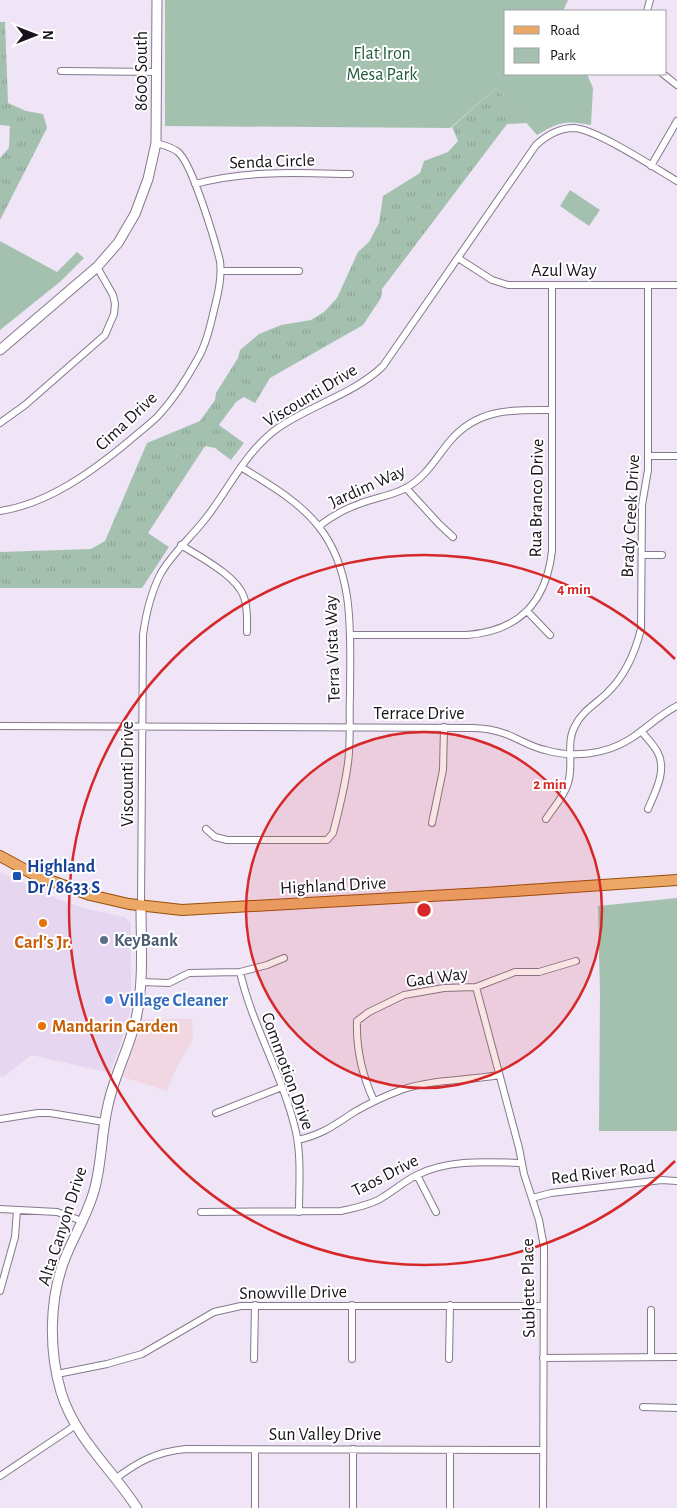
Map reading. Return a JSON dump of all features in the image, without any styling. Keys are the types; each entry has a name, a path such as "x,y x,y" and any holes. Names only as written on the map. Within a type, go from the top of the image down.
{"main road":[{"name":"Highland Drive","path":"0,856 35,875 77,891 116,902 172,909 484,893 677,880"}],"street":[{"name":"8600 South","path":"0,350 97,268 118,243 134,214 148,180 156,143 157,0"},
{"path":"61,71 157,72"},
{"path":"664,75 677,85"},
{"path":"651,166 677,121"},
{"name":"Viscounti Drive","path":"141,906 143,635 145,619 154,587 181,545 203,522 260,444 276,429 300,414 366,380 380,370 536,145 545,137 555,132 574,128 585,130 677,181"},
{"name":"Cima Drive","path":"0,511 22,506 88,474 158,416 173,398 198,359 214,311 221,271 217,250 187,163 177,151 156,143"},
{"name":"Senda Circle","path":"195,184 238,175 262,173 350,174"},
{"name":"Azul Way","path":"458,258 492,280 518,286 677,285"},
{"path":"0,423 25,406 105,334 114,314 115,304 113,294 97,268"},
{"path":"221,271 299,271"},
{"name":"Rua Branco Drive","path":"350,635 483,634 500,629 514,621 527,611 538,598 546,583 552,551 552,285"},
{"name":"Brady Creek Drive","path":"546,819 565,790 569,780 572,735 578,719 617,683 631,660 637,645 642,614 642,505 647,478 648,456 648,285"},
{"name":"Jardim Way","path":"319,526 346,509 406,488 432,467 460,431 473,422 503,411 552,410"},
{"path":"648,456 677,456"},
{"name":"Terra Vista Way","path":"206,830 215,837 227,840 327,840 333,833 350,751 350,635 349,614 342,576 329,542 319,526 295,502 242,467"},
{"path":"406,488 453,537"},
{"path":"181,545 228,576 240,589 244,597 246,609 247,632"},
{"path":"642,555 662,555"},
{"path":"527,611 550,635"},
{"name":"Terrace Drive","path":"0,726 477,728 494,730 545,751 570,755 604,751 618,746 658,717 677,706"},
{"path":"432,823 443,770 444,727"},
{"path":"641,731 659,754 660,762 660,780 648,809"},
{"name":"Alta Canyon Drive","path":"137,1508 85,1441 67,1409 57,1374 53,1329 58,1284 64,1261 94,1191 98,1176 104,1122 113,1085 136,1017 140,982 141,906"},
{"path":"140,982 169,983 189,973 240,972 259,968 284,958"},
{"name":"Gad Way","path":"374,1101 361,1070 356,1036 357,1021 369,1012 404,996 444,988 476,986 515,972 539,972 576,961"},
{"name":"Commotion Drive","path":"240,972 251,1010 289,1106 298,1140 299,1212"},
{"name":"Sublette Place","path":"476,986 522,1164 540,1220 544,1246 543,1508"},
{"path":"298,1140 321,1134 374,1101 402,1090 424,1084 499,1075"},
{"path":"216,1113 282,1087"},
{"path":"0,1119 50,1113 104,1122"},
{"name":"Taos Drive","path":"201,1212 341,1211 360,1207 377,1200 417,1175 431,1169 459,1164 522,1164"},
{"path":"417,1175 436,1212"},
{"name":"Red River Road","path":"532,1198 551,1193 655,1180 677,1181"},
{"path":"0,1209 57,1212 82,1221"},
{"path":"0,1291 15,1237 17,1210"},
{"path":"254,1359 255,1305"},
{"path":"352,1305 352,1359"},
{"path":"449,1360 450,1305"},
{"name":"Snowville Drive","path":"57,1374 142,1354 214,1312 240,1306 543,1306"},
{"path":"651,1357 652,1310"},
{"path":"543,1358 677,1357"},
{"path":"643,1408 677,1408"},
{"path":"0,1476 76,1425"},
{"path":"352,1508 353,1449"},
{"name":"Sun Valley Drive","path":"115,1479 142,1460 171,1450 543,1450"},
{"path":"255,1450 255,1508"},
{"path":"450,1450 450,1508"}],"shaded area":[{"path":"0,872 58,899 87,909 125,917 131,924 131,1007 125,1031 110,1073 31,1055 3,1077 0,1076"},
{"path":"144,1019 192,1019 193,1039 174,1073 167,1091 123,1077"}],"green space":[{"name":"Flat Iron Mesa Park","path":"165,0 568,0 564,10 504,10 504,75 587,75 593,88 591,125 562,123 537,135 496,88 450,128 165,126"},
{"path":"0,22 5,22 8,103 26,111 43,114 47,128 0,220 0,158 9,148 10,126 0,125"},
{"path":"496,88 527,123 507,124 382,289 381,298 363,325 270,378 255,403 244,397 236,402 219,425 244,443 231,460 215,448 205,446 148,533 169,547 142,588 0,588 0,552 91,549 105,541 147,443 200,421 215,400 216,393 238,358 240,350 259,334 281,325 311,320 324,312 337,298 358,252 369,242 379,223 383,196 420,173 424,161 448,152 458,141 452,127"},
{"path":"570,190 600,210 589,226 560,206"},
{"path":"0,241 57,272 77,252 84,258 61,281 0,330"},
{"path":"677,898 677,1131 599,1131 600,994 598,906"}],"place":[{"name":"Highland Dr / 8633 S","path":"17,876"},
{"name":"Carl's Jr.","path":"43,923"},
{"name":"KeyBank","path":"104,940"},
{"name":"Village Cleaner","path":"109,1000"},
{"name":"Mandarin Garden","path":"42,1026"}]}
